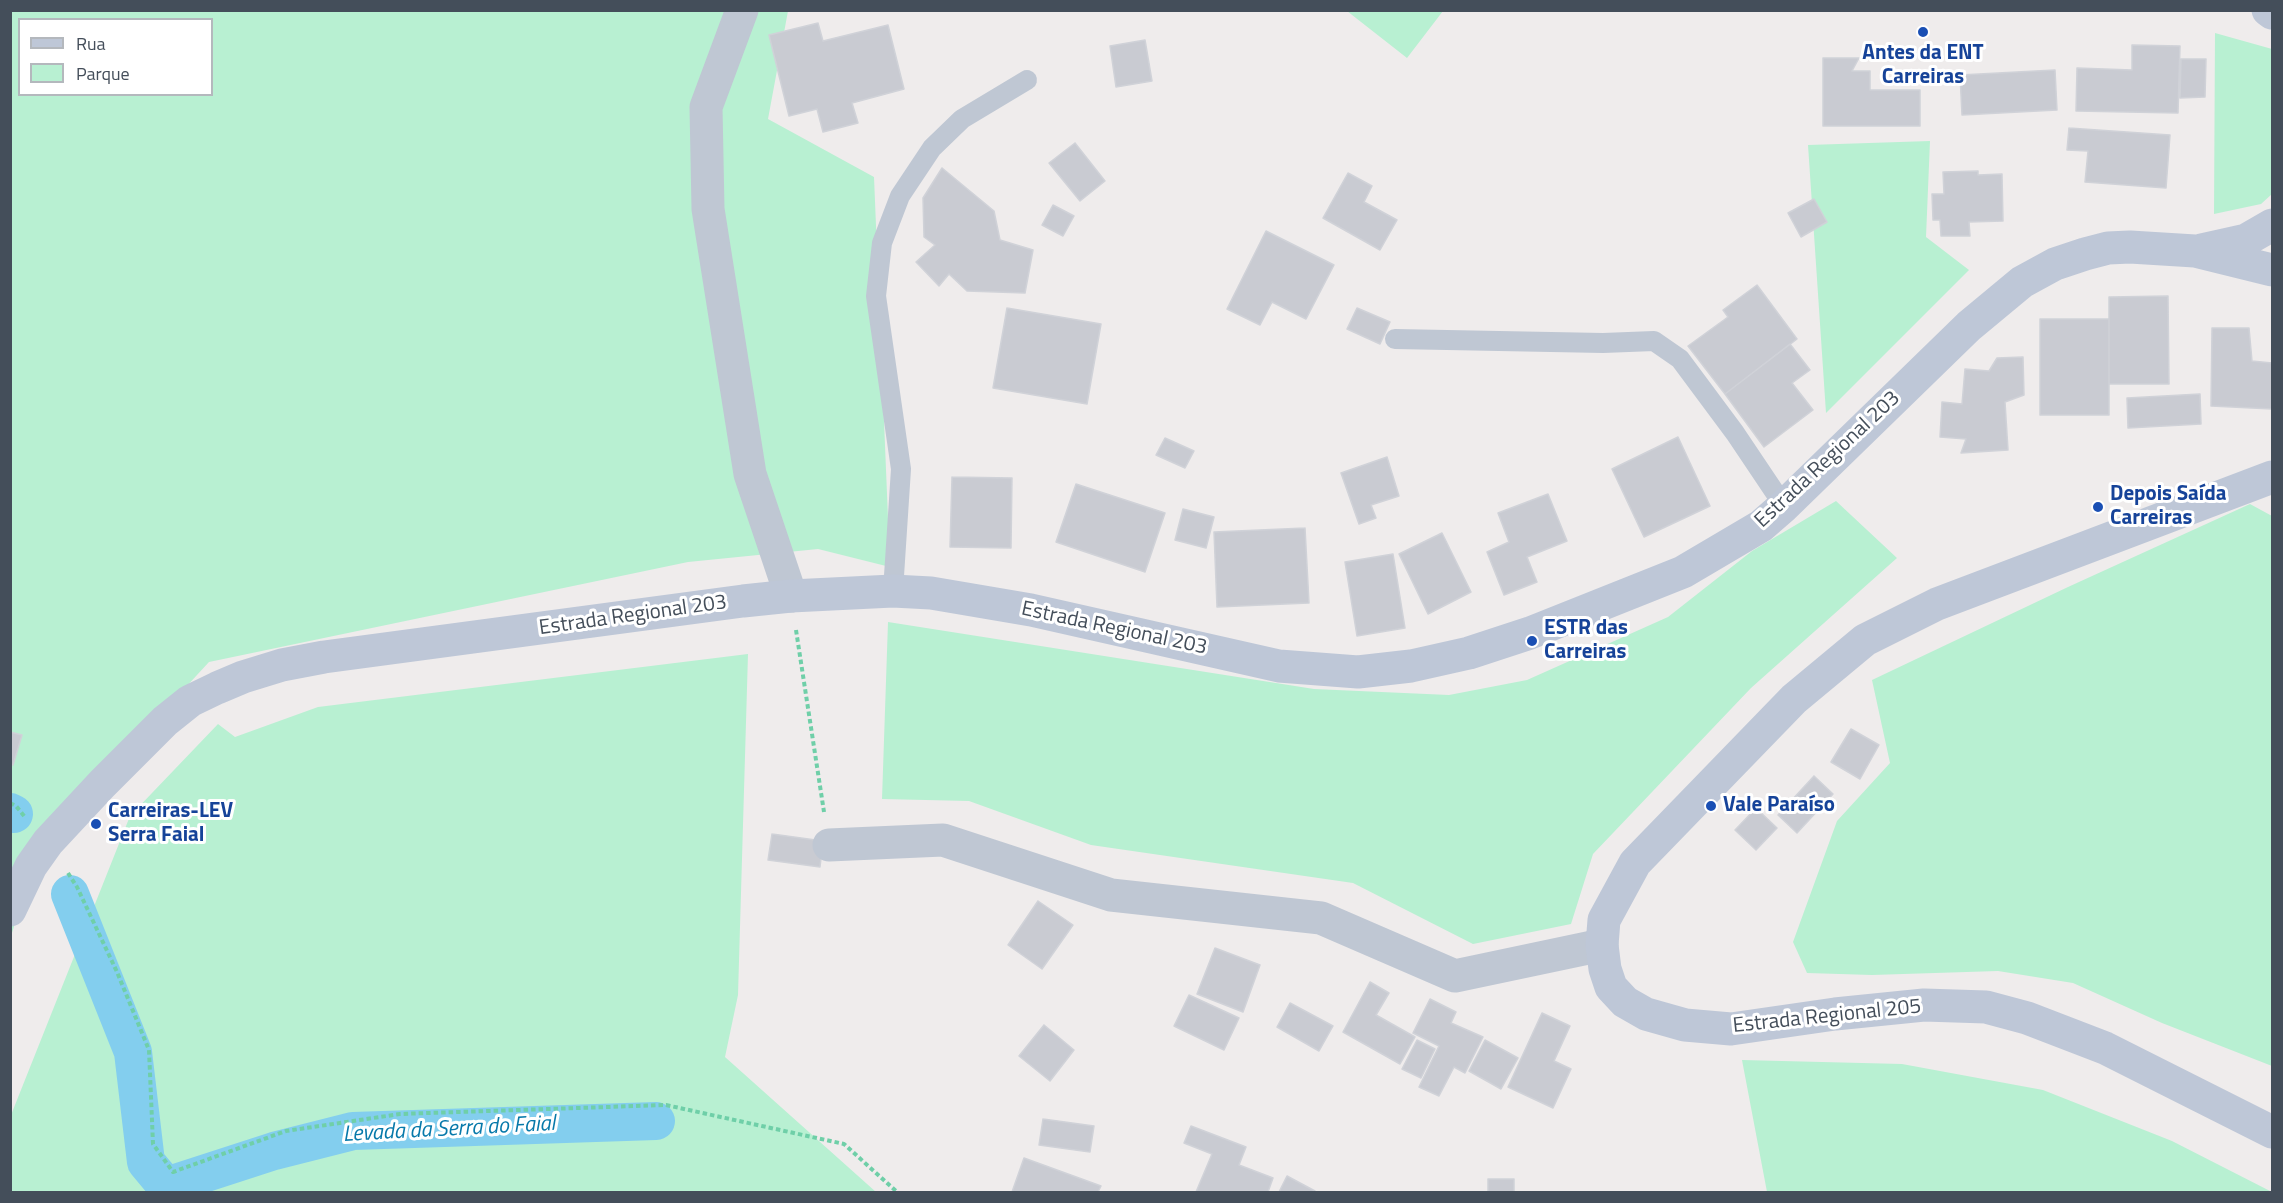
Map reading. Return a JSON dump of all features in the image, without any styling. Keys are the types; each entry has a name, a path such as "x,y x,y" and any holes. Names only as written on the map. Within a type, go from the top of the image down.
{"main road":[{"path":"2268,10 2272,13"},
{"name":"Estrada Regional 203","path":"2195,251 2246,240 2272,225"},
{"name":"Estrada Regional 203","path":"10,910 31,866 48,842 165,721 190,701 243,677 282,665 324,657 791,596 893,591 931,593 1031,610 1279,666 1358,672 1411,666 1469,653 1530,633 1683,572 1761,526 1969,326 2022,282 2055,264 2108,248 2130,247 2195,251 2272,270"},
{"name":"Estrada Regional 205","path":"2272,477 1937,604 1865,640 1794,699 1635,862 1605,920 1602,945 1605,969 1611,987 1625,1002 1646,1014 1685,1025 1731,1029 1835,1014 1924,1005 1986,1007 2027,1018 2105,1048 2272,1132"}],"street":[{"path":"742,10 706,107 708,209 750,474 791,596"},
{"path":"829,845 943,840 1111,895 1321,918 1455,976 1602,945"}],"lane":[{"path":"893,591 901,469 876,296 882,243 900,196 932,148 962,119 1027,80"},
{"path":"1395,339 1603,343 1654,341 1680,359 1735,433 1784,506"}],"path":[{"path":"791,596 829,845"},
{"path":"48,842 77,886 117,972 149,1050 153,1144 173,1172 286,1131 400,1114 666,1105 844,1144 897,1192"}],"green space":[{"path":"11,11 788,11 768,119 874,177 890,567 818,549 688,562 209,662 40,845 11,936"},
{"path":"1347,11 1443,11 1407,58"},
{"path":"2215,33 2272,49 2272,194 2261,204 2214,214"},
{"path":"1930,141 1926,237 1969,270 1826,413 1808,145"},
{"path":"1836,501 1897,558 1751,688 1593,854 1571,924 1473,944 1353,883 1091,845 969,801 882,799 888,622 1314,689 1449,695 1527,680 1668,617 1752,551"},
{"path":"2250,504 2272,516 2272,1066 2162,1023 2073,983 1998,971 1872,975 1807,973 1793,942 1837,821 1890,763 1872,680"},
{"path":"748,654 738,995 725,1057 876,1192 11,1192 11,1115 130,816 218,724 235,737 318,707"},
{"path":"1742,1060 1902,1064 2043,1090 2172,1141 2272,1192 1767,1192"}],"building":[{"path":"818,23 823,41 888,25 904,89 852,103 858,123 823,132 817,109 789,116 769,35"},
{"path":"1145,40 1152,81 1116,87 1110,46"},
{"path":"2132,45 2180,46 2178,113 2076,111 2077,68 2132,70"},
{"path":"1823,58 1859,58 1852,71 1870,71 1870,90 1920,90 1920,126 1823,126"},
{"path":"2181,59 2206,59 2205,97 2180,98"},
{"path":"2055,70 2057,110 1962,115 1960,75"},
{"path":"2069,128 2170,135 2166,188 2085,182 2088,151 2067,150"},
{"path":"1075,143 1105,181 1080,201 1049,163"},
{"path":"942,168 994,211 1000,240 1033,250 1025,293 967,291 949,274 939,286 916,262 935,245 924,237 923,198"},
{"path":"1978,171 1978,175 2002,174 2003,221 1969,222 1970,236 1941,236 1940,220 1933,220 1932,194 1944,194 1943,172"},
{"path":"1348,173 1372,186 1364,202 1397,220 1380,250 1323,218"},
{"path":"1814,199 1827,222 1801,237 1788,213"},
{"path":"1053,205 1074,216 1063,236 1042,225"},
{"path":"1266,231 1334,265 1306,319 1272,302 1260,325 1227,309"},
{"path":"1757,285 1797,339 1725,394 1688,346 1728,317 1723,310"},
{"path":"2168,296 2169,384 2109,384 2109,297"},
{"path":"1007,308 1101,324 1087,404 993,388"},
{"path":"1357,308 1390,322 1380,344 1347,329"},
{"path":"2040,319 2109,319 2109,415 2040,415"},
{"path":"2212,328 2249,328 2252,361 2272,363 2272,409 2211,406"},
{"path":"1790,344 1810,370 1792,383 1813,410 1764,447 1725,394"},
{"path":"2023,357 2024,395 2005,402 2008,450 1961,453 1966,439 1940,437 1942,402 1962,404 1965,369 1989,371 1997,358"},
{"path":"2200,394 2201,424 2128,428 2127,398"},
{"path":"1678,437 1710,506 1644,537 1612,469"},
{"path":"1165,438 1194,451 1185,468 1156,455"},
{"path":"1387,457 1399,496 1371,505 1376,518 1359,524 1341,473"},
{"path":"952,477 1012,478 1011,548 950,547"},
{"path":"1076,484 1165,513 1145,572 1056,542"},
{"path":"1548,494 1567,541 1527,557 1537,582 1504,595 1487,552 1509,542 1498,513"},
{"path":"1183,509 1214,517 1206,548 1175,540"},
{"path":"1305,528 1309,603 1217,607 1214,532"},
{"path":"1442,533 1471,592 1428,614 1399,554"},
{"path":"1393,554 1405,628 1357,636 1345,562"},
{"path":"1851,729 1879,745 1860,779 1831,762"},
{"path":"10,732 22,735 13,765 10,764"},
{"path":"1814,776 1833,794 1797,833 1778,815"},
{"path":"1756,808 1777,828 1756,850 1735,830"},
{"path":"772,834 823,841 820,867 768,860"},
{"path":"1038,901 1073,925 1042,969 1008,945"},
{"path":"1215,948 1260,965 1243,1012 1197,994"},
{"path":"1370,982 1389,993 1376,1015 1415,1037 1400,1064 1343,1032"},
{"path":"1189,995 1239,1018 1224,1050 1174,1026"},
{"path":"1430,999 1456,1012 1451,1023 1483,1037 1465,1073 1454,1067 1439,1096 1419,1087 1439,1046 1413,1033"},
{"path":"1290,1003 1333,1026 1319,1051 1277,1027"},
{"path":"1542,1013 1570,1026 1554,1061 1571,1069 1553,1108 1508,1087"},
{"path":"1044,1025 1074,1050 1050,1081 1019,1056"},
{"path":"1417,1040 1435,1049 1421,1078 1402,1069"},
{"path":"1485,1040 1518,1058 1501,1089 1469,1071"},
{"path":"1043,1119 1094,1126 1090,1152 1039,1145"},
{"path":"1191,1126 1246,1147 1239,1165 1273,1178 1268,1192 1196,1192 1212,1154 1184,1143"},
{"path":"1024,1158 1101,1186 1098,1192 1012,1192"},
{"path":"1287,1176 1315,1191 1279,1192"},
{"path":"1488,1179 1514,1179 1514,1192 1488,1192"}],"waterway":[{"name":"Levada da Serra do Faial","path":"10,812 14,814"},
{"name":"Levada da Serra do Faial","path":"70,894 133,1052 146,1162 166,1186 274,1151 353,1131 656,1121"}],"place":[{"name":"Antes da ENT Carreiras","path":"1923,32"},
{"name":"Depois Saída Carreiras","path":"2098,507"},
{"name":"ESTR das Carreiras","path":"1532,641"},
{"name":"Vale Paraíso","path":"1711,806"},
{"name":"Carreiras-LEV Serra Faial","path":"96,824"}]}
